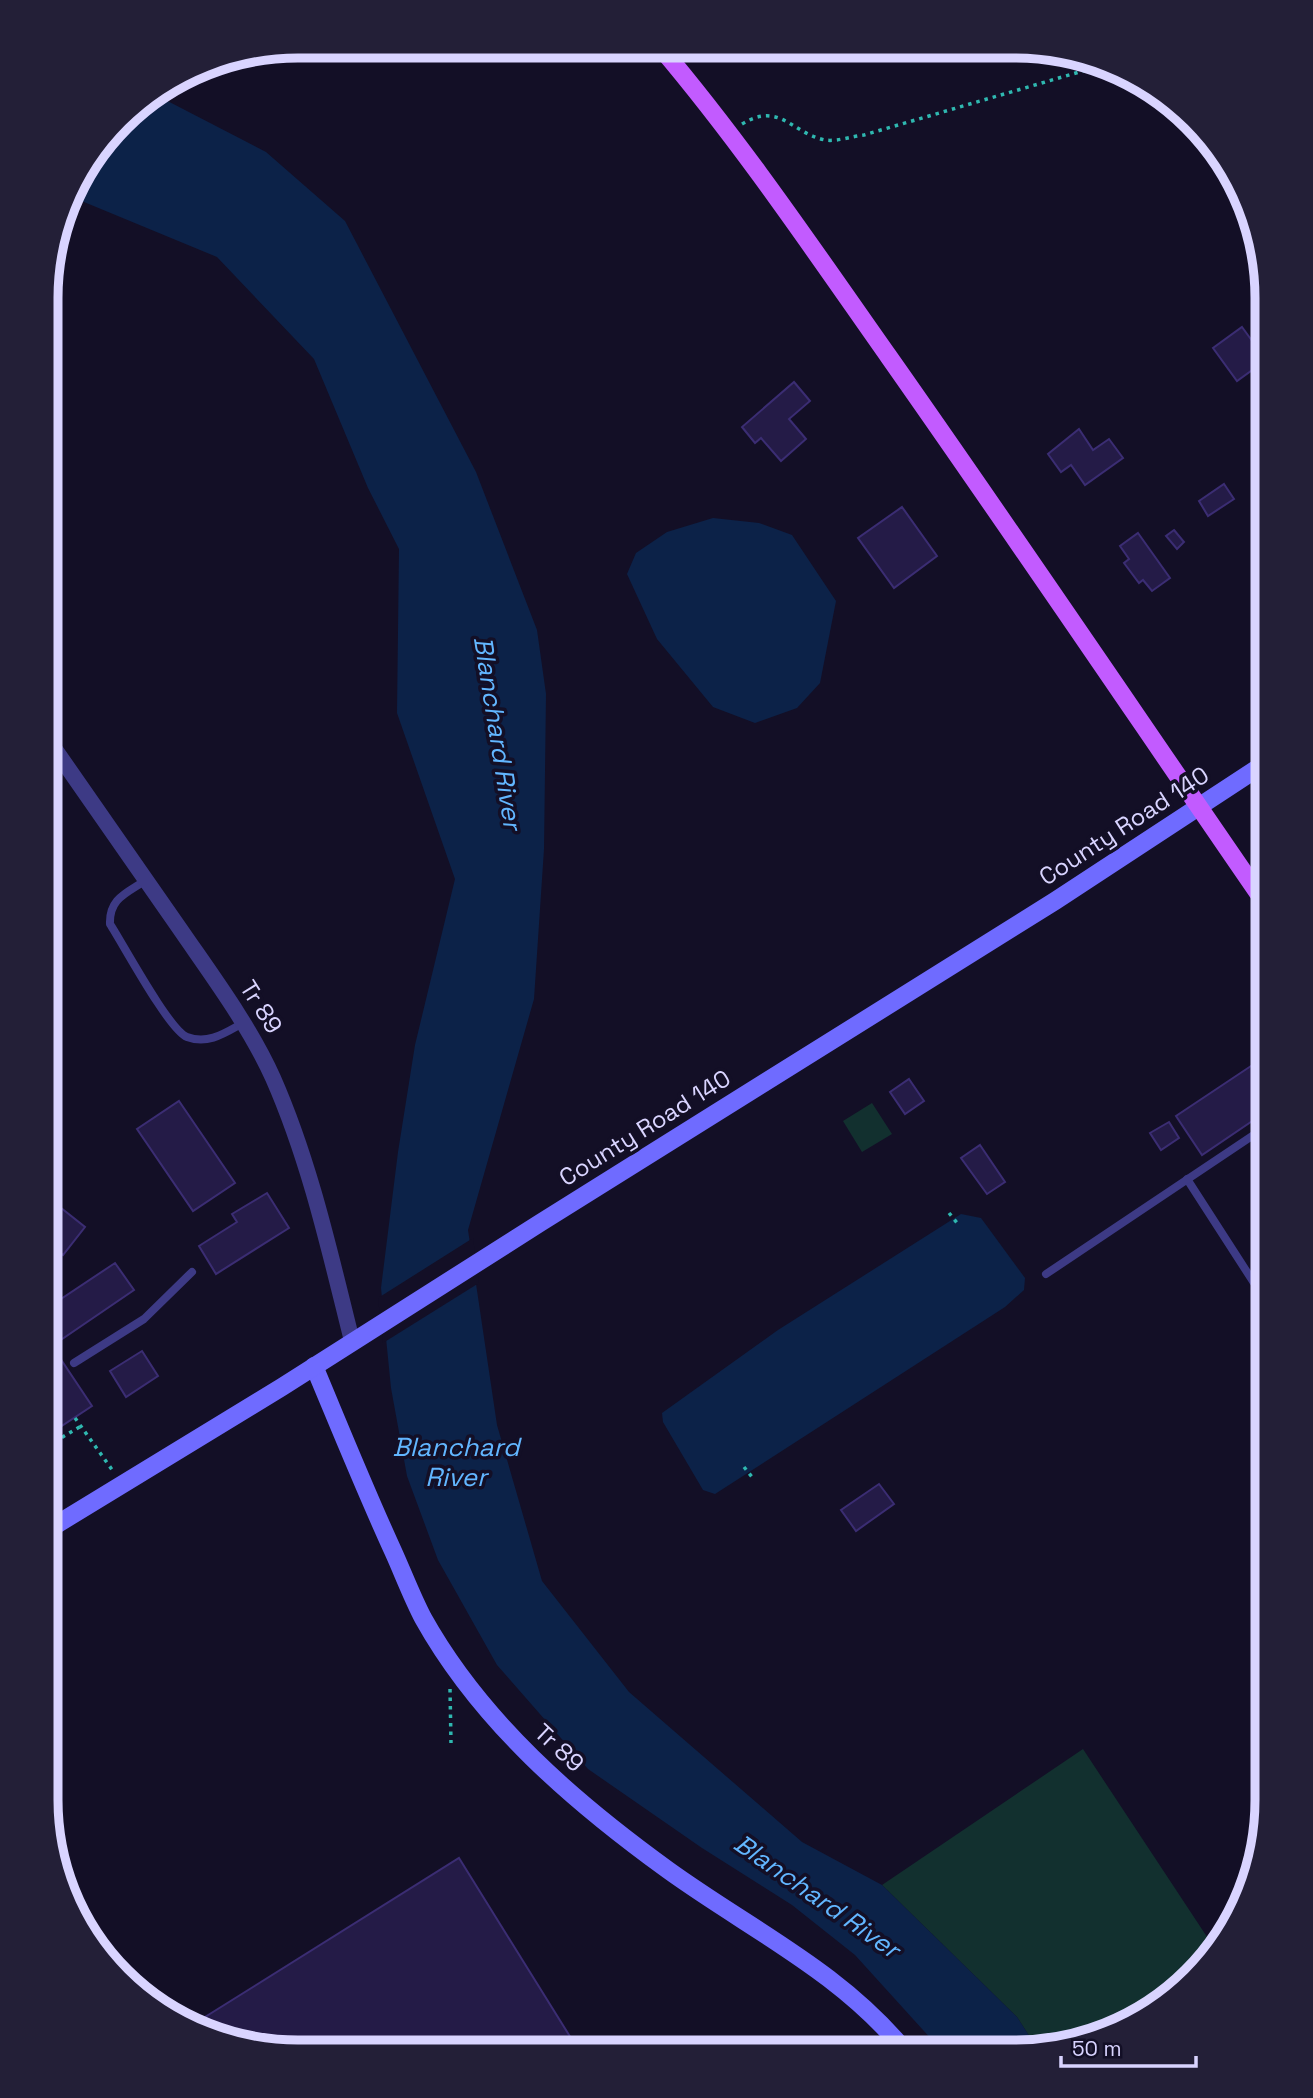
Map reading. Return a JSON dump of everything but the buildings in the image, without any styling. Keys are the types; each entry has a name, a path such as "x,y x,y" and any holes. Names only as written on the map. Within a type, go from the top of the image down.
{"main road":[{"path":"669,58 729,132 991,502 1255,889"}],"street":[{"name":"Tr 89","path":"58,754 243,1023 273,1078 297,1141 321,1218 352,1342"},
{"name":"County Road 140","path":"58,1524 1044,908 1255,770"},
{"name":"Tr 89","path":"314,1366 423,1617 449,1659 514,1741 564,1788 669,1870 827,1974 860,2003 895,2040"}],"lane":[{"path":"146,880 113,903 109,911 110,924 170,1020 185,1036 200,1039 214,1039 243,1023"},
{"path":"1046,1274 1255,1134"},
{"path":"1187,1179 1255,1284"},
{"path":"74,1363 144,1318 192,1272"}],"path":[{"path":"729,132 754,117 769,114 826,141 864,135 1088,69"},
{"path":"949,1213 958,1224"},
{"path":"75,1418 123,1484"},
{"path":"58,1440 81,1426"},
{"path":"744,1467 752,1477"},
{"path":"449,1659 451,1743"}],"green space":[{"path":"872,1103 892,1134 862,1152 843,1121"},
{"path":"1083,1749 1210,1941 1162,1991 1136,2008 1078,2032 1032,2040 1017,2017 882,1885"}],"water":[{"name":"Blanchard River","path":"163,99 266,152 345,221 476,472 537,630 546,694 544,849 534,999 468,1230 497,1425 542,1581 629,1692 802,1842 882,1885 1017,2017 1032,2040 932,2040 855,1955 792,1905 702,1848 588,1769 497,1665 438,1560 407,1476 391,1388 381,1288 415,1045 455,879 397,713 399,549 368,488 314,359 217,257 78,202 90,177 117,139"},
{"path":"713,518 759,523 792,535 836,601 820,683 797,708 755,723 713,707 657,639 627,574 636,553 667,532"},
{"path":"961,1214 981,1218 1025,1278 1024,1290 1005,1307 715,1494 703,1490 663,1422 662,1413 778,1330"}],"pier":[{"path":"473,1238 479,1283 383,1343 378,1298"}]}
